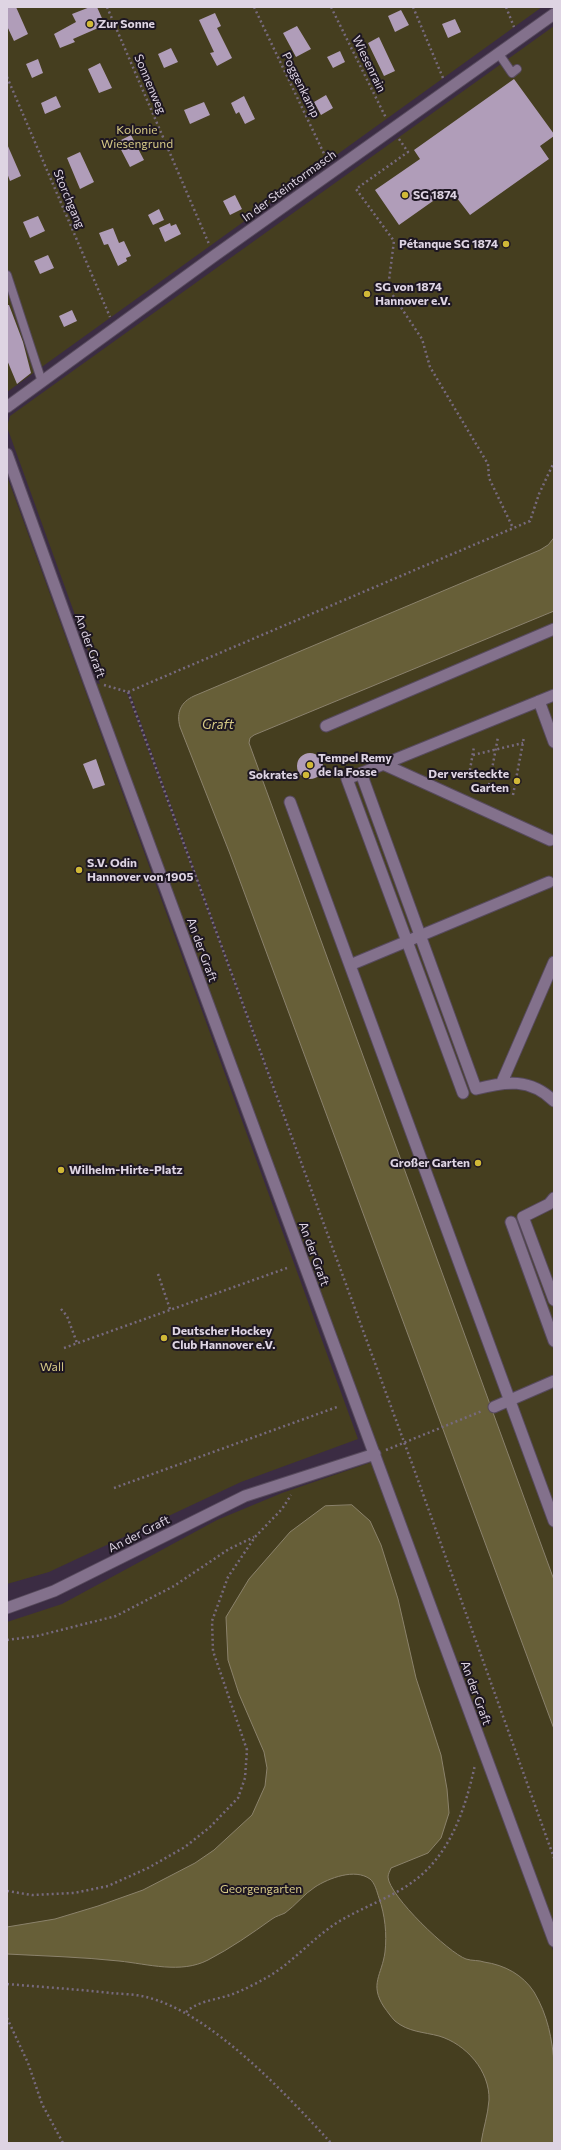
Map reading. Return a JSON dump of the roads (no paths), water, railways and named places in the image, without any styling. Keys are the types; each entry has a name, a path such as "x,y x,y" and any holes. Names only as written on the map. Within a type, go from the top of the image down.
{"street":[{"name":"In der Steintormasch","path":"7,407 214,256 554,14"},
{"name":"An der Graft","path":"7,454 88,681 554,1941"},
{"path":"326,726 554,629"},
{"path":"463,1093 347,779 554,695"},
{"path":"539,700 554,742"},
{"path":"384,764 550,840"},
{"path":"361,773 476,1089 502,1082 523,1084 539,1090 554,1100"},
{"path":"290,802 554,1521"},
{"path":"350,965 548,882"},
{"path":"502,1082 554,962"},
{"path":"552,1203 523,1216 554,1300"},
{"path":"510,1222 554,1341"},
{"path":"494,1406 554,1381"},
{"name":"An der Graft","path":"7,1608 54,1591 245,1496 375,1454"}],"lane":[{"path":"499,54 512,73 517,69"},
{"path":"7,275 42,382"}],"water":[{"name":"Graft","path":"554,538 554,611 254,735 250,738 249,743 554,1580 554,1729 230,854 180,727 179,712 183,704 194,696 540,550 548,545"},
{"path":"352,1505 370,1521 381,1545 398,1599 416,1678 441,1755 447,1789 449,1813 441,1838 428,1853 391,1868 388,1877 391,1886 398,1897 409,1910 434,1935 458,1955 466,1959 492,1963 506,1968 519,1976 534,1992 543,2009 549,2027 552,2046 555,2085 554,2143 481,2143 489,2100 488,2089 481,2069 467,2052 458,2045 439,2036 411,2030 400,2025 384,2007 377,1992 377,1986 385,1952 386,1931 381,1904 375,1885 370,1879 364,1876 350,1874 327,1880 307,1893 285,1913 274,1918 225,1951 198,1964 164,1967 119,1961 7,1954 7,1927 55,1919 143,1890 195,1863 214,1850 252,1815 265,1786 267,1768 264,1752 239,1694 228,1660 226,1617 249,1579 290,1532 325,1506"}],"place":[{"name":"Zur Sonne","path":"90,24"},
{"name":"SG 1874","path":"405,195"},
{"name":"Pétanque SG 1874","path":"506,244"},
{"name":"SG von 1874 Hannover e.V.","path":"367,294"},
{"name":"Tempel Remy de la Fosse","path":"310,765"},
{"name":"Sokrates","path":"306,775"},
{"name":"Der versteckte Garten","path":"517,781"},
{"name":"S.V. Odin Hannover von 1905","path":"79,870"},
{"name":"Großer Garten","path":"478,1163"},
{"name":"Wilhelm-Hirte-Platz","path":"61,1170"},
{"name":"Deutscher Hockey Club Hannover e.V.","path":"164,1338"}],"park label":[{"name":"Kolonie Wiesengrund","path":"137,137"},
{"name":"Wall","path":"52,1367"},
{"name":"Georgengarten","path":"261,1889"}]}
